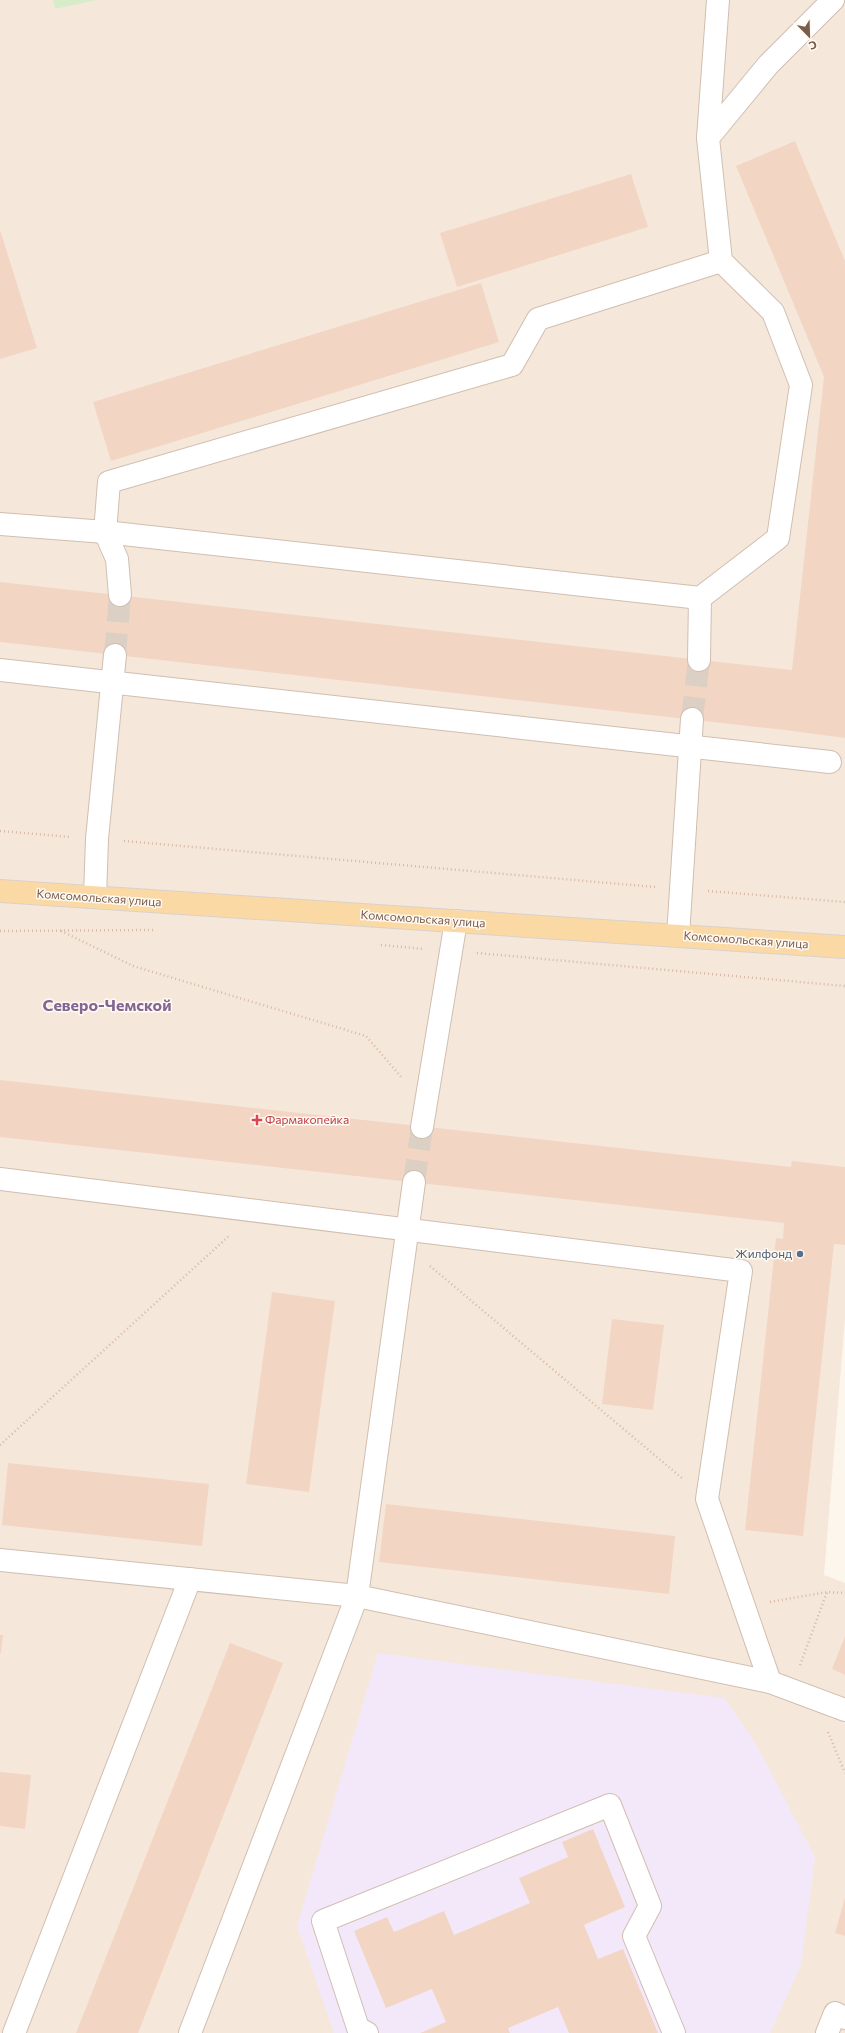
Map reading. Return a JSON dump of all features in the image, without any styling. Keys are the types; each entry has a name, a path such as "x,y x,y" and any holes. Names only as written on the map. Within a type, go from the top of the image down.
{"main road":[{"name":"Комсомольская улица","path":"0,891 845,947"}],"lane":[{"path":"0,524 105,532 700,598 778,538 801,385 773,312 720,261 708,138 718,0"},
{"path":"708,138 768,65 833,0"},
{"path":"120,595 117,559 105,532 109,482 512,364 538,319 720,261"},
{"path":"699,660 700,598"},
{"path":"95,897 97,839 115,655"},
{"path":"0,670 112,681 690,748 830,762"},
{"path":"678,936 692,719"},
{"path":"422,1127 456,921"},
{"path":"0,1178 257,1211 406,1237 742,1271 707,1499 770,1682"},
{"path":"190,2033 357,1596 414,1182"},
{"path":"0,1560 357,1596 770,1682 845,1710"},
{"path":"14,2033 190,1579"},
{"path":"367,2033 358,2028 323,1921 610,1805 650,1906 634,1936 674,2033"},
{"path":"827,2033 835,2013 845,2018"}],"path":[{"path":"0,831 845,902"},
{"path":"61,930 133,966 366,1036 425,1104"},
{"path":"0,1445 257,1211"},
{"path":"406,1237 707,1499"},
{"path":"791,1690 827,1592"},
{"path":"744,1606 827,1592 845,1593"},
{"path":"814,1698 845,1773"}],"shaded area":[{"path":"0,0 845,0 845,1318 824,1575 845,1583 845,2033 0,2033"},
{"path":"378,1653 724,1698 755,1742 815,1857 801,1965 770,2033 334,2033 297,1926"}],"green space":[{"path":"53,0 97,0 55,9"}],"building":[{"path":"795,141 845,261 845,738 0,642 0,582 792,670 824,377 736,166"},
{"path":"631,174 648,227 457,287 440,233"},
{"path":"0,230 37,348 0,359"},
{"path":"481,283 499,342 111,461 93,402"},
{"path":"0,1080 791,1167 792,1161 845,1167 845,1245 834,1244 803,1536 745,1530 776,1238 783,1239 784,1223 0,1137"},
{"path":"272,1292 335,1301 309,1492 246,1484"},
{"path":"612,1319 664,1325 653,1410 602,1404"},
{"path":"8,1463 209,1484 202,1546 2,1525"},
{"path":"386,1504 675,1536 669,1594 379,1562"},
{"path":"0,1635 3,1635 1,1653 0,1653"},
{"path":"845,1636 845,1675 832,1669"},
{"path":"230,1643 283,1663 138,2033 76,2033"},
{"path":"0,1772 31,1775 25,1829 0,1826"},
{"path":"593,1829 625,1907 584,1925 598,1959 623,1949 658,2033 569,2033 558,2007 508,2028 510,2033 420,2033 446,2022 432,1989 386,2008 354,1931 387,1917 394,1932 444,1911 454,1935 530,1903 519,1878 568,1857 562,1842"},
{"path":"845,1898 845,1936 835,1933"}],"tunnel":[{"path":"115,655 120,595"},
{"path":"692,719 699,660"},
{"path":"414,1182 422,1127"}],"place":[{"name":"Фармакопейка","path":"257,1120"},
{"name":"Жилфонд","path":"800,1254"}],"district":[{"name":"Северо-Чемской","path":"107,1005"}]}
